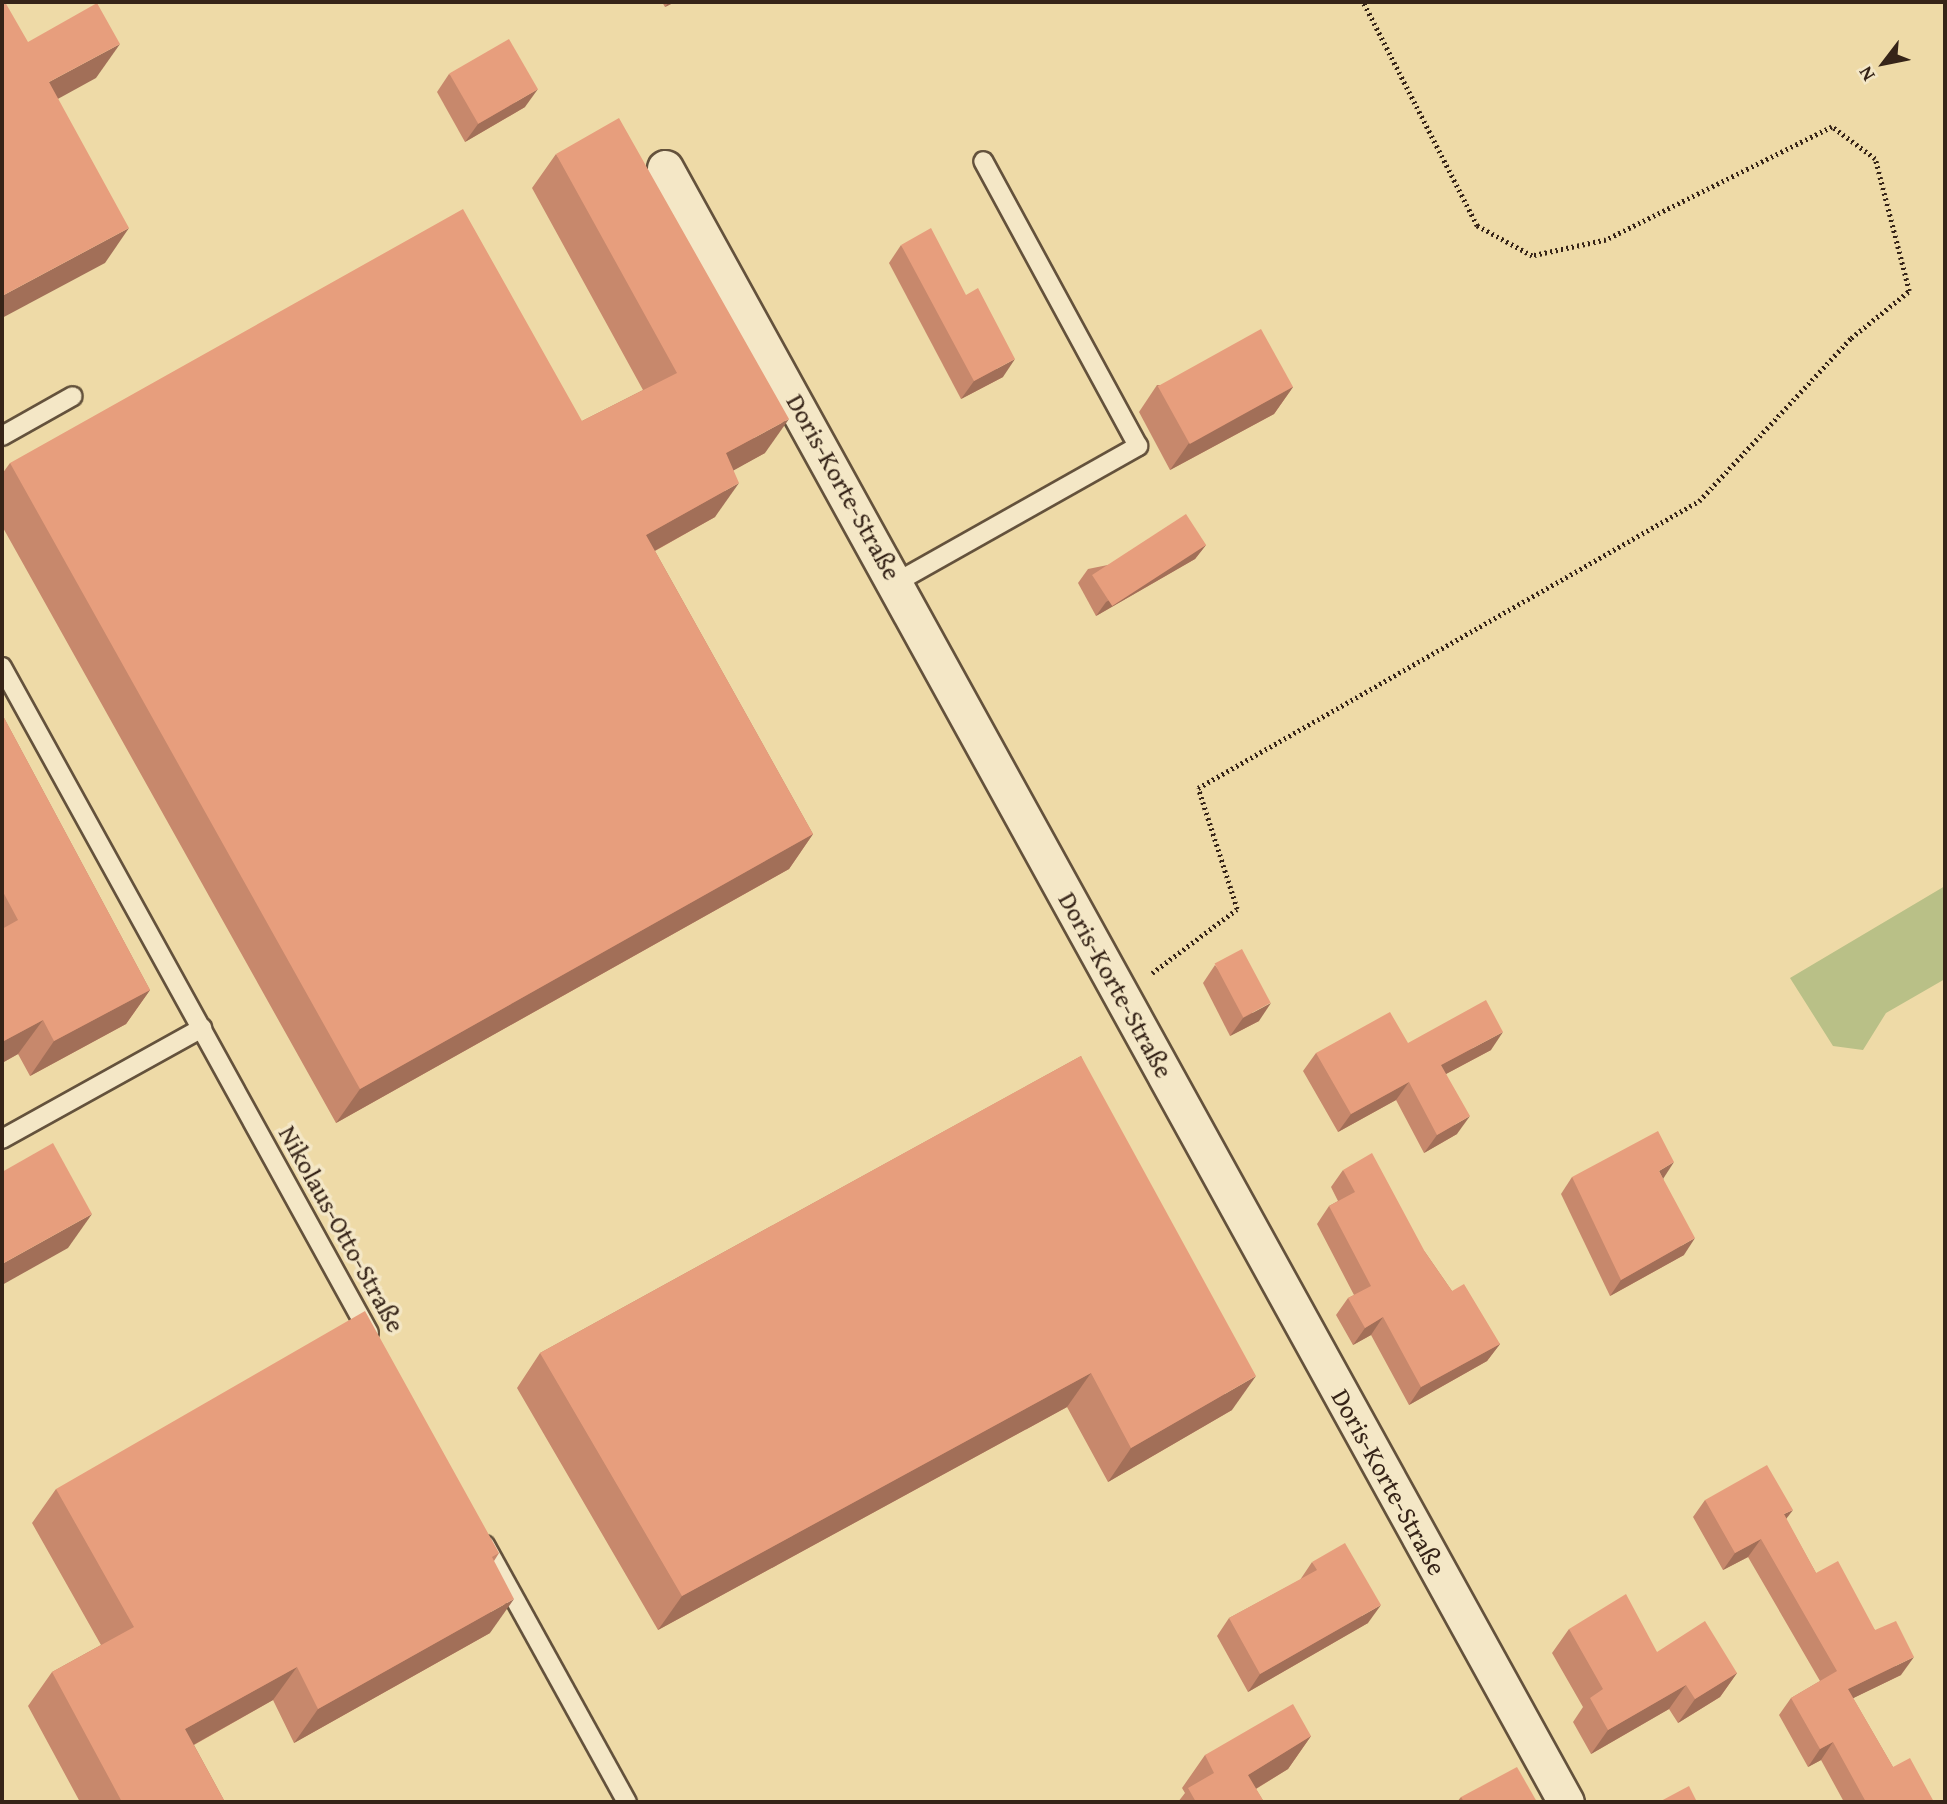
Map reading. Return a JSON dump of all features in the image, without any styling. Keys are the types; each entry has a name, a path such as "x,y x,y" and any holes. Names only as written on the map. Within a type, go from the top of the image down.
{"street":[{"name":"Doris-Korte-Straße","path":"665,168 897,582 1566,1802"}],"lane":[{"path":"897,582 1138,446 983,161"},
{"path":"2,436 73,396"},
{"name":"Nikolaus-Otto-Straße","path":"2,667 381,1355"},
{"path":"2,1139 202,1028"},
{"path":"474,1524 627,1802"}],"path":[{"path":"1122,996 1237,909 1198,788 1699,502 1851,338 1909,291 1875,159 1832,127 1606,240 1532,256 1478,226 1363,2"}],"green space":[{"path":"1945,886 1945,979 1886,1013 1863,1050 1833,1046 1790,978"}],"building":[{"path":"2,2 5,2 28,42 97,3 120,44 49,82 129,228 2,296"},
{"path":"509,39 538,89 478,124 449,74"},
{"path":"619,118 789,419 726,453 739,483 646,535 813,834 360,1089 10,463 463,209 582,421 677,373 556,154"},
{"path":"931,228 966,295 978,288 1015,359 974,381 901,245"},
{"path":"1261,329 1293,387 1190,444 1158,386"},
{"path":"1186,514 1206,545 1112,606 1092,575"},
{"path":"2,714 150,990 54,1041 43,1020 2,1042 2,929 18,920 2,890"},
{"path":"1242,949 1271,1003 1243,1017 1215,964"},
{"path":"1486,1000 1503,1032 1441,1065 1470,1116 1437,1135 1409,1082 1351,1114 1316,1053 1390,1012 1408,1043"},
{"path":"1081,1056 1256,1376 1131,1448 1091,1373 682,1596 540,1353"},
{"path":"1658,1131 1674,1162 1659,1171 1695,1238 1621,1280 1572,1177"},
{"path":"53,1143 92,1214 2,1264 2,1172"},
{"path":"1372,1153 1425,1252 1452,1291 1464,1284 1500,1344 1421,1387 1383,1317 1365,1328 1348,1298 1371,1286 1329,1206 1355,1192 1343,1170"},
{"path":"365,1311 499,1553 492,1557 514,1599 318,1709 297,1667 185,1729 225,1802 122,1802 52,1672 134,1627 56,1489"},
{"path":"1767,1465 1793,1510 1784,1514 1816,1573 1838,1561 1875,1630 1896,1621 1914,1657 1848,1689 1893,1767 1910,1758 1934,1802 1866,1802 1833,1742 1820,1749 1791,1698 1837,1671 1761,1539 1735,1553 1705,1500"},
{"path":"1345,1543 1381,1605 1260,1674 1229,1618 1317,1570 1312,1562"},
{"path":"1626,1594 1657,1652 1705,1621 1737,1673 1695,1699 1686,1685 1608,1730 1590,1698 1603,1689 1569,1629"},
{"path":"1293,1704 1311,1736 1248,1775 1264,1802 1196,1802 1188,1788 1214,1773 1205,1755"},
{"path":"1517,1767 1537,1802 1464,1802 1461,1797"},
{"path":"1689,1786 1697,1802 1659,1802"}]}
